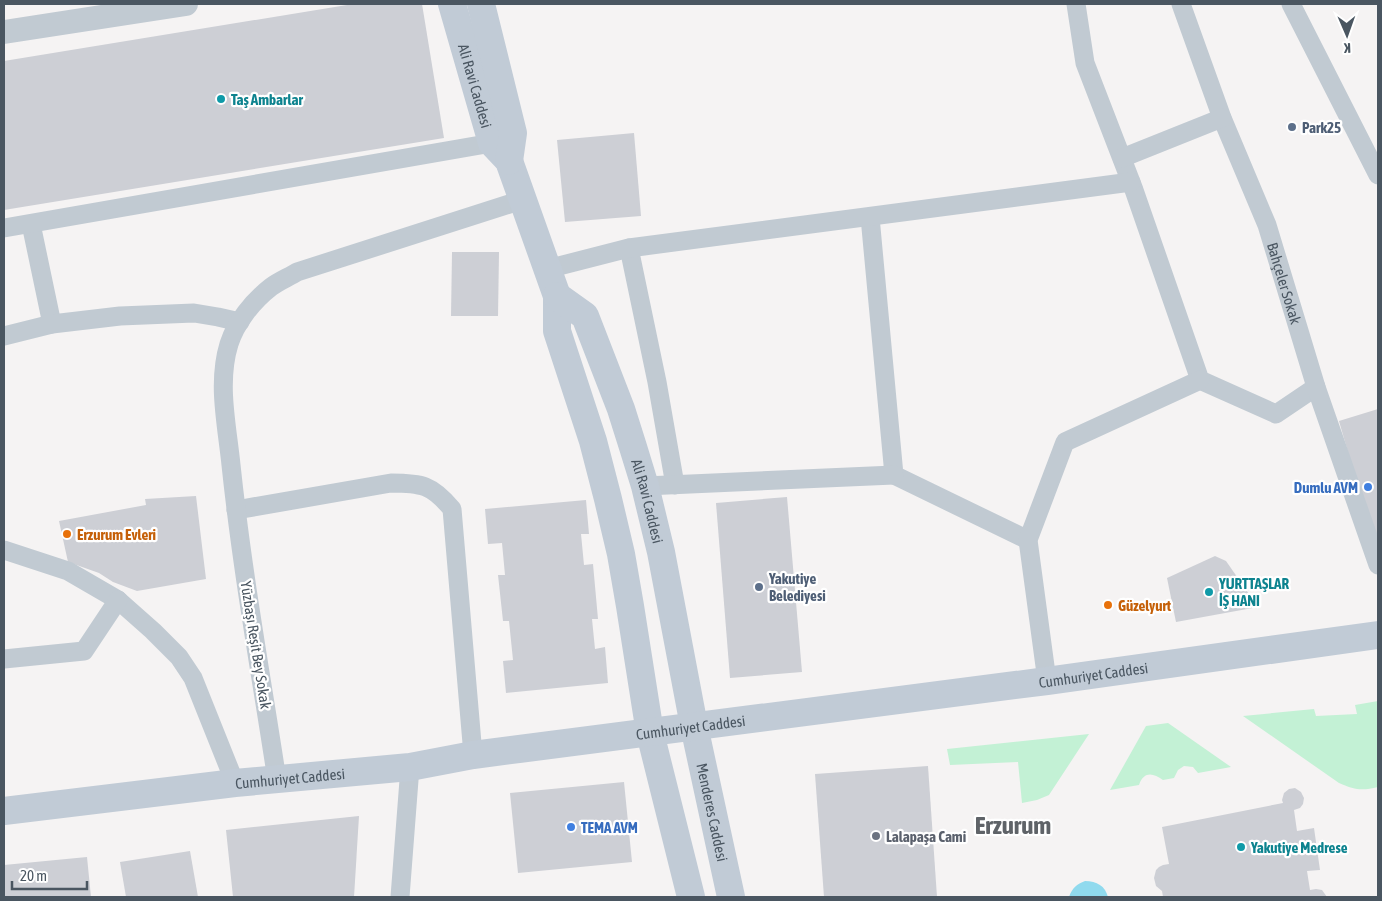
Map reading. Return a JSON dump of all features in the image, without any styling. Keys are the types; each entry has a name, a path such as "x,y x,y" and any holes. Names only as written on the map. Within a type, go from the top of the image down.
{"main road":[{"name":"Ali Ravi Caddesi","path":"452,4 500,152 522,200 557,296 557,331 592,441 621,554 650,733"},
{"name":"Ali Ravi Caddesi","path":"481,4 513,133 500,152"},
{"name":"Ali Ravi Caddesi","path":"557,296 585,316 621,408 645,486 661,552 694,726"},
{"name":"Cumhuriyet Caddesi","path":"4,811 235,783 410,766 473,755 1378,636"},
{"name":"Menderes Caddesi","path":"694,726 731,897"},
{"path":"650,733 691,897"}],"street":[{"path":"4,32 89,11 186,4"},
{"path":"1076,4 1085,63 1131,182 1200,380 1276,414 1316,387"},
{"name":"Bahçeler Sokak","path":"1181,4 1222,118 1267,226 1316,387 1378,565"},
{"path":"1292,4 1378,175"},
{"path":"1122,158 1222,118"},
{"path":"4,228 500,152"},
{"path":"547,270 629,248 1131,182"},
{"name":"Yüzbaşı Reşit Bey Sokak","path":"276,780 236,510 224,395 224,369 230,343 240,322 256,300 272,286 297,272 522,200"},
{"path":"870,217 894,475"},
{"path":"31,224 52,324"},
{"path":"629,248 657,382 675,485"},
{"path":"4,336 52,324 120,316 194,313 240,322"},
{"path":"1047,681 1028,540 1065,442 1200,380"},
{"path":"645,486 894,475 1028,540"},
{"path":"236,510 391,483 412,483 430,488 442,497 452,509 473,755"},
{"path":"4,550 68,571 118,600 153,630 179,657 193,678 235,783"},
{"path":"4,659 84,650 118,600"},
{"path":"400,897 410,766"}],"green space":[{"path":"1378,701 1378,787 1367,789 1358,789 1339,783 1243,716 1314,709 1316,716 1357,714 1355,705"},
{"path":"1168,723 1231,767 1198,773 1193,767 1184,766 1178,770 1174,778 1163,780 1156,776 1146,775 1139,785 1110,790 1146,726"},
{"path":"1089,734 1049,795 1022,803 1018,762 950,765 947,749"}],"water":[{"path":"1085,881 1100,885 1108,897 1069,897 1075,887"}],"building":[{"name":"Taş Ambarlar","path":"353,4 422,4 444,138 4,210 4,61"},
{"path":"634,133 641,216 565,222 557,140"},
{"path":"452,252 499,252 498,316 451,316"},
{"name":"Dumlu AVM","path":"1378,409 1378,556 1339,421"},
{"path":"196,496 206,579 137,591 113,582 99,573 68,562 59,521 146,505 145,499"},
{"name":"Yakutiye Belediyesi","path":"787,497 802,672 730,678 716,503"},
{"path":"586,500 589,534 581,534 584,565 593,564 598,619 592,619 595,649 605,647 608,683 506,693 503,661 513,660 509,621 503,621 498,575 505,575 502,543 488,544 485,509"},
{"name":"YURTTAŞLAR İŞ HANI","path":"1215,556 1226,561 1258,607 1176,622 1167,578"},
{"name":"Lalapaşa Cami","path":"928,766 937,897 824,897 815,774"},
{"name":"TEMA AVM","path":"624,782 632,862 518,873 510,793"},
{"name":"Yakutiye Medrese","path":"1295,788 1301,792 1304,798 1300,808 1294,810 1297,831 1314,828 1320,870 1307,871 1310,890 1322,890 1327,897 1163,897 1162,891 1156,886 1154,878 1159,867 1169,864 1162,827 1283,803 1284,793 1289,789"},
{"path":"359,816 354,897 233,897 226,830"},
{"path":"190,851 198,897 126,897 120,862"},
{"path":"87,857 91,897 4,897 4,865"}],"place":[{"name":"Taş Ambarlar","path":"221,99"},
{"name":"Park25","path":"1292,127"},
{"name":"Dumlu AVM","path":"1368,487"},
{"name":"Erzurum Evleri","path":"67,534"},
{"name":"Yakutiye Belediyesi","path":"759,587"},
{"name":"YURTTAŞLAR İŞ HANI","path":"1209,592"},
{"name":"Güzelyurt","path":"1108,605"},
{"name":"TEMA AVM","path":"571,827"},
{"name":"Lalapaşa Cami","path":"876,836"},
{"name":"Yakutiye Medrese","path":"1241,847"}],"district":[{"name":"Erzurum","path":"1013,825"}]}
